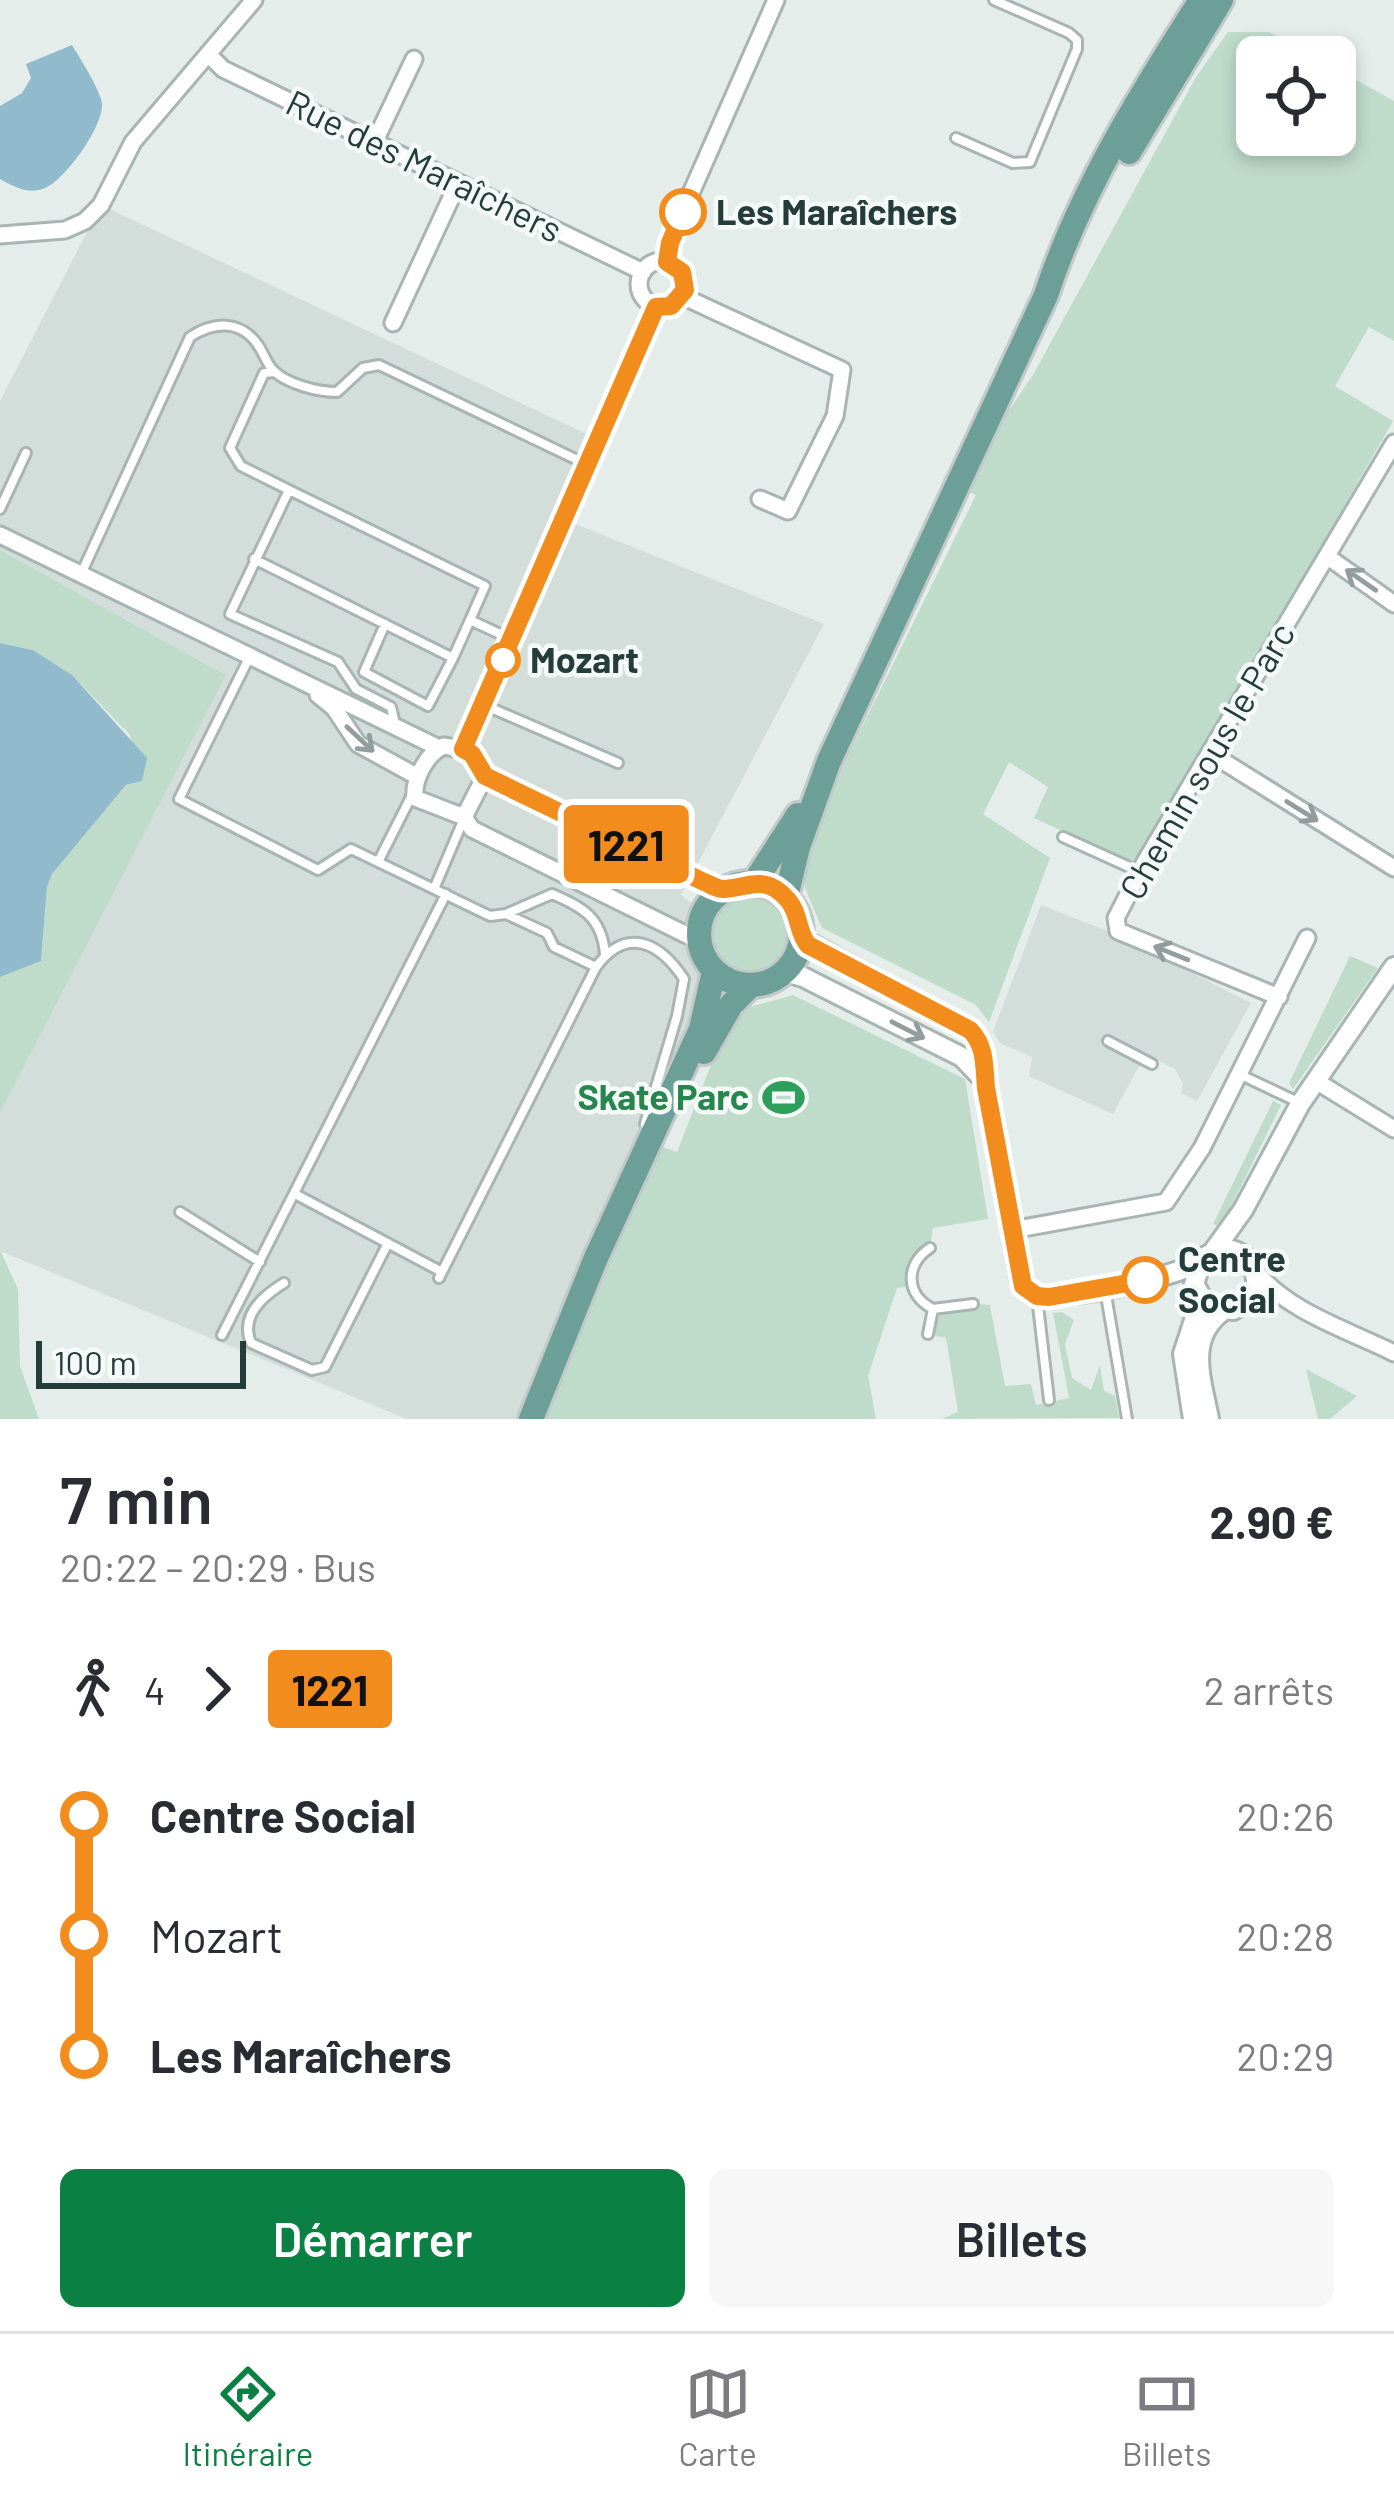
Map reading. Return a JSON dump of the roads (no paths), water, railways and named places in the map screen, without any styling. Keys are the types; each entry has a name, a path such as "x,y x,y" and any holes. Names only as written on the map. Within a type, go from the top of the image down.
{"main road":[{"path":"1046,295 1059,256 1119,138 1201,0"},
{"path":"786,897 798,847 830,761 1046,295 1221,0"},
{"path":"754,883 830,761"},
{"path":"754,883 786,897 798,914 802,940 786,972 771,982 750,986 732,983 714,971 699,941 703,914 723,889 754,883"},
{"path":"536,1407 603,1243 701,1030 714,971"},
{"path":"536,1407 710,1040 731,1005 750,986"}],"street":[{"path":"0,235 65,230 85,221 100,205 133,142 254,0"},
{"path":"667,262 670,243 776,0"},
{"name":"Rue des Maraîchers","path":"209,55 223,69 643,272"},
{"path":"374,143 414,59"},
{"path":"393,323 458,183"},
{"path":"667,262 685,278 682,296 671,306 656,307 640,292 643,272 653,263 667,262"},
{"path":"682,296 842,370 835,416 788,511 760,499"},
{"path":"463,749 656,307"},
{"name":"Chemin sous le Parc","path":"1279,997 1118,931 1116,918 1394,443"},
{"path":"0,535 437,747 463,749 485,776 464,818"},
{"path":"1328,557 1394,604"},
{"path":"312,689 334,708 358,744 416,784"},
{"path":"437,747 416,784 417,802 464,818 472,829 699,941"},
{"path":"1210,753 1394,868"},
{"path":"485,776 723,889"},
{"path":"1012,1230 1166,1202 1190,1170 1307,938"},
{"path":"802,940 970,1030 982,1050 1020,1279 1037,1296 1156,1278 1230,1250 1294,1304 1394,1353"},
{"path":"1193,1419 1183,1354 1198,1296 1195,1275 1243,1210 1300,1104 1394,967"},
{"path":"786,972 962,1057 985,1081"},
{"path":"1316,1081 1394,1129"},
{"path":"1243,1210 1254,1291 1244,1305"},
{"path":"1156,1278 1187,1283 1223,1311"},
{"path":"1209,1419 1198,1348 1209,1325 1223,1311 1267,1298 1294,1304"}],"lane":[{"path":"956,138 1013,163 1030,161 1077,49 1075,37 994,0"},
{"path":"80,575 190,337 210,324 235,326 253,338 274,372"},
{"path":"385,624 364,673 428,706 485,586 241,466 230,448 264,373 274,372 320,392 337,392 363,368 379,365 588,466"},
{"path":"0,509 26,453"},
{"path":"289,490 230,614 338,662 356,689 391,707 395,725"},
{"path":"254,559 453,658"},
{"path":"470,620 512,640"},
{"path":"250,657 179,799 319,870 351,849 490,916 552,894 582,907 595,919 605,954"},
{"path":"483,704 619,764"},
{"path":"378,862 416,784"},
{"path":"434,889 464,818"},
{"path":"1063,837 1139,872"},
{"path":"222,1335 446,894"},
{"path":"506,914 547,933 554,947 596,967"},
{"path":"295,1194 440,1275 596,967 605,954 631,943 649,944 670,959 684,980 656,1093 603,1243"},
{"path":"1108,1041 1152,1064"},
{"path":"1240,1074 1300,1104"},
{"path":"180,1212 261,1262"},
{"path":"284,1283 268,1292 249,1317 245,1328 251,1343 312,1370 325,1367 388,1243"},
{"path":"930,1248 917,1257 911,1286 921,1304 933,1309 974,1304"},
{"path":"1105,1288 1127,1419"},
{"path":"1037,1296 1049,1400"},
{"path":"928,1334 933,1309"}],"water":[{"path":"72,45 102,103 97,125 82,151 53,183 33,191 16,187 0,179 0,106 22,93 31,78 26,64"},
{"path":"0,643 33,650 72,675 147,758 142,781 126,785 52,874 41,961 0,977"}],"place":[{"name":"Les Maraîchers","path":"683,212"},
{"name":"Mozart","path":"503,660"},
{"name":"Skate Parc","path":"783,1097"},
{"name":"Centre Social","path":"1145,1280"}]}
